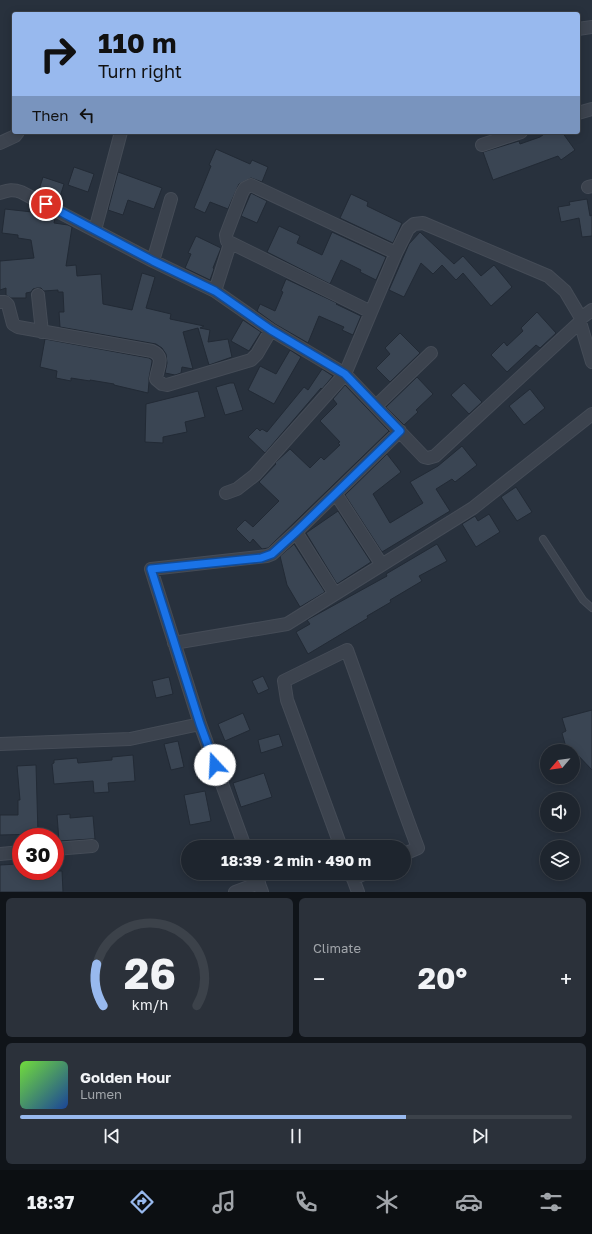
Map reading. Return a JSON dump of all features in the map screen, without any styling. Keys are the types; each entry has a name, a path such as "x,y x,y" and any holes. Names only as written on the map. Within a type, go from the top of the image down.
{"street":[{"path":"580,29 592,27"},
{"path":"580,113 592,110"},
{"path":"0,143 16,134"},
{"path":"95,230 120,134"},
{"path":"482,145 515,134"},
{"path":"371,312 230,244 227,241 226,235 242,193 245,188 251,185 396,253"},
{"path":"0,193 6,190 21,192 153,261 215,291 271,330 345,374 424,456 428,458 435,456 592,310"},
{"path":"153,261 171,199"},
{"path":"226,494 237,489 255,475 345,374 396,253 408,229 414,224 423,223 548,276 566,290 580,320 592,362"},
{"path":"215,291 230,244"},
{"path":"38,295 42,332"},
{"path":"0,302 5,302 8,305 13,324 18,328 157,353 160,356 160,360 156,379 162,384 167,384 251,360 257,354 271,330"},
{"path":"376,406 431,353"},
{"path":"174,643 284,625 473,508 592,414"},
{"path":"243,840 200,724 151,569 267,556 272,554 400,431"},
{"path":"336,494 382,565"},
{"path":"296,532 334,594"},
{"path":"338,840 287,700 284,681 347,650 418,848 411,851"},
{"path":"0,744 130,739 200,724"},
{"path":"64,848 92,846"},
{"path":"0,854 12,853"},
{"path":"354,880 358,892"},
{"path":"235,892 259,883"}],"lane":[{"path":"543,539 583,600 592,608"}],"building":[{"path":"544,134 563,134 575,150 561,160 558,156 493,180 483,152 519,141 520,144"},
{"path":"216,149 250,164 252,160 268,167 262,182 251,178 239,184 228,209 210,202 205,213 194,208 211,166 209,165"},
{"path":"74,167 94,174 88,192 68,185"},
{"path":"118,172 162,188 154,209 128,200 123,215 108,210"},
{"path":"43,177 64,184 58,203 38,193"},
{"path":"251,193 267,201 257,223 241,216"},
{"path":"351,194 368,202 367,206 402,223 393,243 340,218"},
{"path":"587,199 590,216 592,215 592,236 582,237 579,218 561,222 558,207 570,205 569,202"},
{"path":"34,207 55,218 54,223 72,227 66,266 76,265 77,276 101,274 103,304 132,310 142,273 155,277 146,308 171,314 170,319 204,326 200,328 210,330 208,342 228,339 232,357 209,365 198,328 183,332 193,369 182,367 181,373 175,375 165,373 167,363 166,354 162,348 156,344 60,327 59,312 64,312 63,292 58,292 58,290 44,291 41,288 37,288 26,293 26,298 11,298 6,295 6,288 0,290 0,261 34,258 31,240 18,238 18,235 2,233 5,209 32,212"},
{"path":"279,226 300,236 297,243 322,255 332,232 386,257 376,280 360,272 361,270 341,260 330,284 267,252"},
{"path":"420,232 454,264 463,256 481,276 494,265 512,287 491,306 463,273 456,280 442,265 433,274 421,263 404,297 389,290 409,244"},
{"path":"196,236 221,248 210,280 185,268 191,254 188,253"},
{"path":"286,279 361,316 353,335 342,330 344,327 319,316 308,343 275,324 257,311 260,304 275,311 283,292 281,291"},
{"path":"537,312 556,333 540,348 536,345 507,372 491,355 504,342 507,346 523,331 521,328"},
{"path":"243,320 261,332 249,351 231,341"},
{"path":"400,333 420,353 390,382 376,368 390,354 385,348"},
{"path":"45,339 149,358 152,362 148,393 114,384 90,380 71,378 71,381 56,378 57,371 40,367"},
{"path":"290,350 301,357 274,404 248,390 260,366 276,374"},
{"path":"322,369 333,376 265,453 248,437 257,428 260,431 262,429 267,432 304,387 308,390"},
{"path":"417,377 433,394 416,410 418,412 404,425 386,407"},
{"path":"234,383 243,410 225,415 216,387"},
{"path":"464,383 482,402 469,414 451,395"},
{"path":"345,385 389,431 268,548 262,549 253,539 250,543 236,529 245,520 253,527 279,501 259,482 276,464 275,463 290,449 310,468 321,457 324,460 340,445 338,443 340,442 320,421 337,404 333,399"},
{"path":"530,389 545,408 524,425 509,406"},
{"path":"198,391 205,417 185,422 187,432 163,437 163,443 145,442 146,404"},
{"path":"462,446 477,465 455,482 452,479 436,489 450,511 382,552 345,495 387,454 401,472 373,494 390,523 423,503 410,482 438,466"},
{"path":"516,487 532,512 517,521 501,497"},
{"path":"338,511 371,562 337,584 306,533"},
{"path":"489,514 500,532 476,547 462,524 475,516 478,521"},
{"path":"294,544 325,592 300,607 287,585 280,556"},
{"path":"437,544 447,561 419,576 422,581 390,600 391,602 367,616 368,618 308,654 296,632 310,624 307,620 387,576 386,574"},
{"path":"263,676 269,689 258,694 252,681"},
{"path":"169,677 173,694 156,698 152,681"},
{"path":"592,710 592,770 580,757 580,744 565,744 562,733 566,731 562,718"},
{"path":"243,713 250,730 225,741 218,724"},
{"path":"279,734 283,746 261,753 258,740"},
{"path":"178,741 184,767 171,770 164,744"},
{"path":"133,755 135,781 108,783 109,792 94,793 93,781 54,784 52,764 54,763 54,760 77,758 78,763 112,760 112,757"},
{"path":"36,765 38,828 12,828 12,835 0,835 0,815 18,815 18,800 20,800 17,766"},
{"path":"264,773 272,797 241,807 233,783"},
{"path":"205,791 211,821 190,825 184,795"},
{"path":"70,814 70,818 93,816 95,839 64,841 64,828 58,828 57,815"},
{"path":"12,864 12,880 62,880 63,892 0,892 0,865"}],"route":[{"path":"46,204 153,261 215,291 271,330 345,374 400,431 272,554 261,558 151,569 200,724 215,765"}]}
